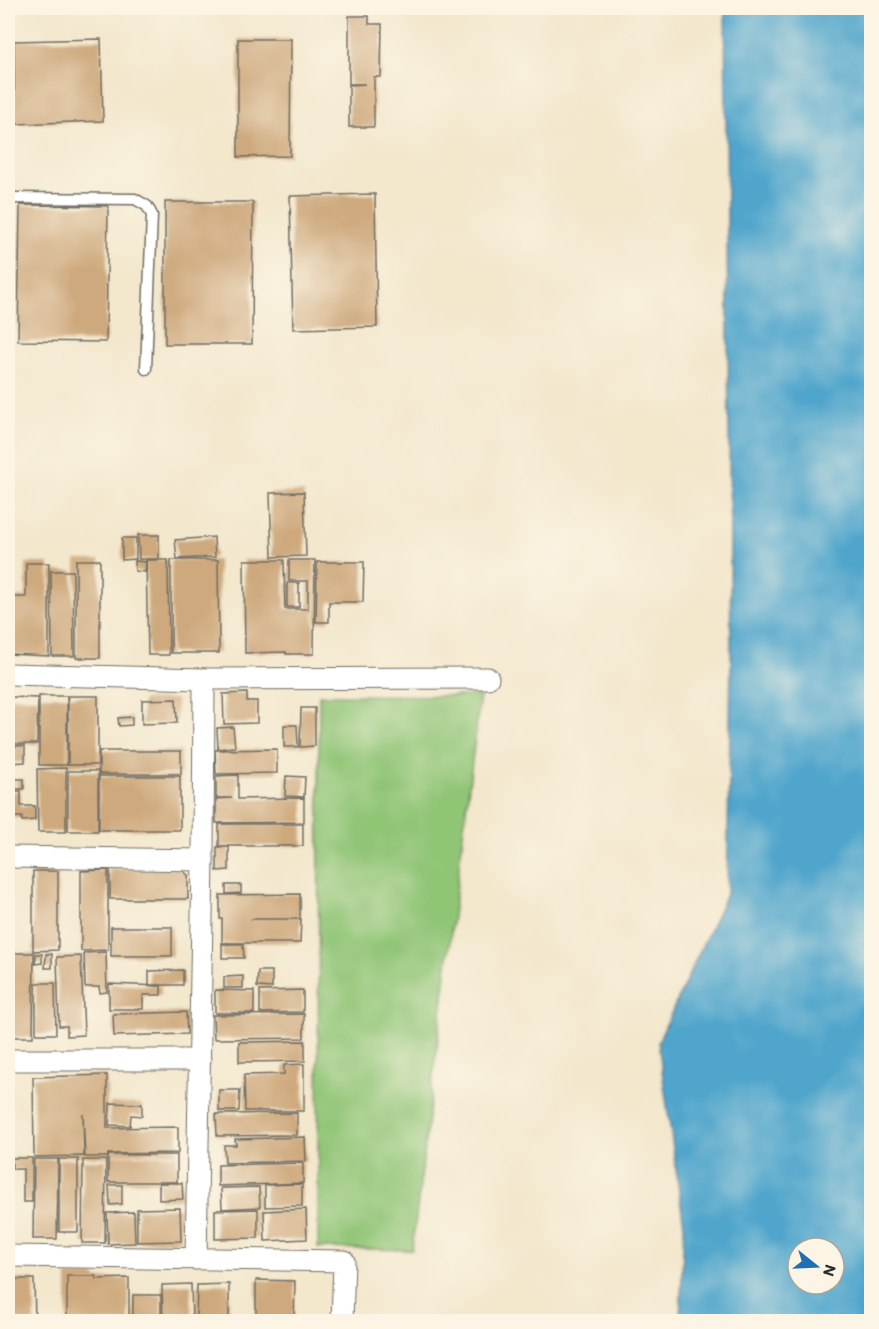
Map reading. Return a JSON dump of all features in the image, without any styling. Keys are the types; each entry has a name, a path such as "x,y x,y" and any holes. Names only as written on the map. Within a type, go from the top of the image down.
{"street":[{"path":"8,674 204,680 488,678"},
{"path":"196,1259 204,680"},
{"path":"8,857 203,860"},
{"path":"8,1060 200,1060"},
{"path":"8,1256 344,1261 342,1322"}],"lane":[{"path":"8,198 135,199 147,206 152,215 146,369"}],"green space":[{"path":"319,695 480,696 412,1250 318,1248"}],"water":[{"path":"725,8 871,8 871,1321 680,1321 684,1226 658,1042 727,892 731,662"}],"building":[{"path":"349,16 369,16 369,24 382,24 381,77 374,77 374,127 349,127 349,85 365,84 349,84"},
{"path":"101,39 103,121 15,124 14,41"},
{"path":"238,39 291,39 290,156 238,157"},
{"path":"375,194 377,327 293,329 290,196"},
{"path":"165,202 253,202 252,344 165,344"},
{"path":"20,205 108,206 106,342 18,341"},
{"path":"304,492 306,556 272,557 270,493"},
{"path":"138,535 159,535 159,559 139,559"},
{"path":"214,537 215,557 177,559 175,540"},
{"path":"122,538 136,538 136,559 122,560"},
{"path":"76,560 100,560 100,658 76,658"},
{"path":"146,560 168,560 169,655 148,655"},
{"path":"171,560 218,560 219,653 171,653"},
{"path":"244,560 284,560 285,609 308,609 308,581 289,581 289,560 315,560 314,654 245,653"},
{"path":"135,561 146,562 145,572 135,571"},
{"path":"317,562 364,562 363,602 329,602 329,622 316,622"},
{"path":"26,563 49,563 49,656 8,654 8,597 26,597"},
{"path":"51,571 73,571 74,656 52,656"},
{"path":"287,583 299,583 299,607 287,607"},
{"path":"247,693 247,701 257,701 257,723 224,724 223,694"},
{"path":"39,696 67,696 67,765 39,765"},
{"path":"68,696 98,696 98,765 68,765"},
{"path":"9,697 38,698 37,744 9,744"},
{"path":"176,699 177,723 142,724 142,700"},
{"path":"301,708 315,708 315,746 300,747"},
{"path":"132,717 132,725 119,726 118,718"},
{"path":"284,725 297,725 298,747 284,747"},
{"path":"233,727 235,747 218,749 217,728"},
{"path":"10,746 25,746 25,762 10,763"},
{"path":"277,749 277,773 216,774 215,750"},
{"path":"99,751 181,751 181,774 99,774"},
{"path":"66,768 66,832 38,832 37,769"},
{"path":"68,771 98,771 98,831 68,831"},
{"path":"238,775 238,799 304,798 304,822 216,823 216,799 232,798 216,798 216,776"},
{"path":"99,776 180,776 180,830 99,830"},
{"path":"286,776 305,777 304,797 285,796"},
{"path":"16,779 24,779 24,789 16,789"},
{"path":"10,791 21,791 21,806 35,806 35,820 22,821 22,817 10,817"},
{"path":"219,824 303,824 303,846 219,846"},
{"path":"217,847 229,847 229,870 217,871"},
{"path":"8,868 10,868 11,952 8,952"},
{"path":"179,868 188,875 188,899 110,899 110,869"},
{"path":"108,870 108,950 81,951 81,871"},
{"path":"33,871 58,871 58,950 33,951"},
{"path":"226,885 241,885 241,893 226,894"},
{"path":"300,894 300,943 222,943 220,895"},
{"path":"111,927 172,927 172,956 111,956"},
{"path":"222,944 243,944 244,958 222,958"},
{"path":"106,952 107,992 100,993 99,987 85,987 84,953"},
{"path":"34,953 33,1037 8,1037 8,955"},
{"path":"36,954 42,954 42,963 35,964"},
{"path":"46,954 52,954 52,968 45,968"},
{"path":"81,956 84,1035 67,1036 67,1026 59,1026 57,957"},
{"path":"183,970 183,985 149,985 149,971"},
{"path":"258,971 272,971 272,988 257,987"},
{"path":"243,976 243,988 224,988 224,977"},
{"path":"36,983 55,983 56,1034 36,1034"},
{"path":"109,984 161,986 161,995 143,995 143,1009 109,1009"},
{"path":"215,990 254,991 254,1013 215,1013"},
{"path":"303,990 303,1012 260,1013 260,991"},
{"path":"186,1012 187,1034 114,1036 113,1014"},
{"path":"304,1014 304,1038 214,1039 213,1015"},
{"path":"305,1041 305,1061 239,1062 239,1042"},
{"path":"304,1064 304,1111 245,1111 244,1075 284,1074 284,1065"},
{"path":"107,1075 107,1128 178,1127 178,1153 108,1154 108,1157 85,1157 83,1114 84,1156 34,1157 33,1077"},
{"path":"8,1081 10,1081 10,1154 8,1154"},
{"path":"219,1090 240,1090 239,1111 219,1111"},
{"path":"110,1103 142,1104 142,1116 131,1115 130,1126 109,1125"},
{"path":"297,1113 297,1135 217,1136 216,1114"},
{"path":"305,1137 306,1161 225,1163 224,1145 236,1145 235,1139"},
{"path":"108,1155 177,1155 177,1182 108,1182"},
{"path":"12,1158 32,1158 32,1202 23,1202 23,1169 12,1169"},
{"path":"34,1159 58,1159 57,1239 33,1239"},
{"path":"59,1159 78,1159 78,1232 59,1232"},
{"path":"83,1160 106,1160 105,1243 82,1243"},
{"path":"303,1163 303,1183 218,1186 218,1165"},
{"path":"159,1183 182,1183 183,1199 159,1200"},
{"path":"302,1184 302,1206 265,1207 265,1185"},
{"path":"109,1185 122,1185 122,1204 110,1205"},
{"path":"259,1187 260,1207 222,1209 221,1188"},
{"path":"180,1208 181,1241 137,1242 137,1209"},
{"path":"258,1209 258,1238 215,1239 215,1210"},
{"path":"306,1209 307,1239 265,1241 264,1211"},
{"path":"134,1212 135,1243 108,1244 107,1213"},
{"path":"67,1276 96,1276 96,1279 129,1278 129,1322 67,1322"},
{"path":"8,1279 34,1279 35,1322 8,1322"},
{"path":"256,1280 295,1281 294,1322 256,1322"},
{"path":"191,1284 192,1322 163,1322 162,1285"},
{"path":"229,1284 229,1322 196,1322 197,1285"},
{"path":"133,1295 161,1295 161,1322 133,1322"}]}
